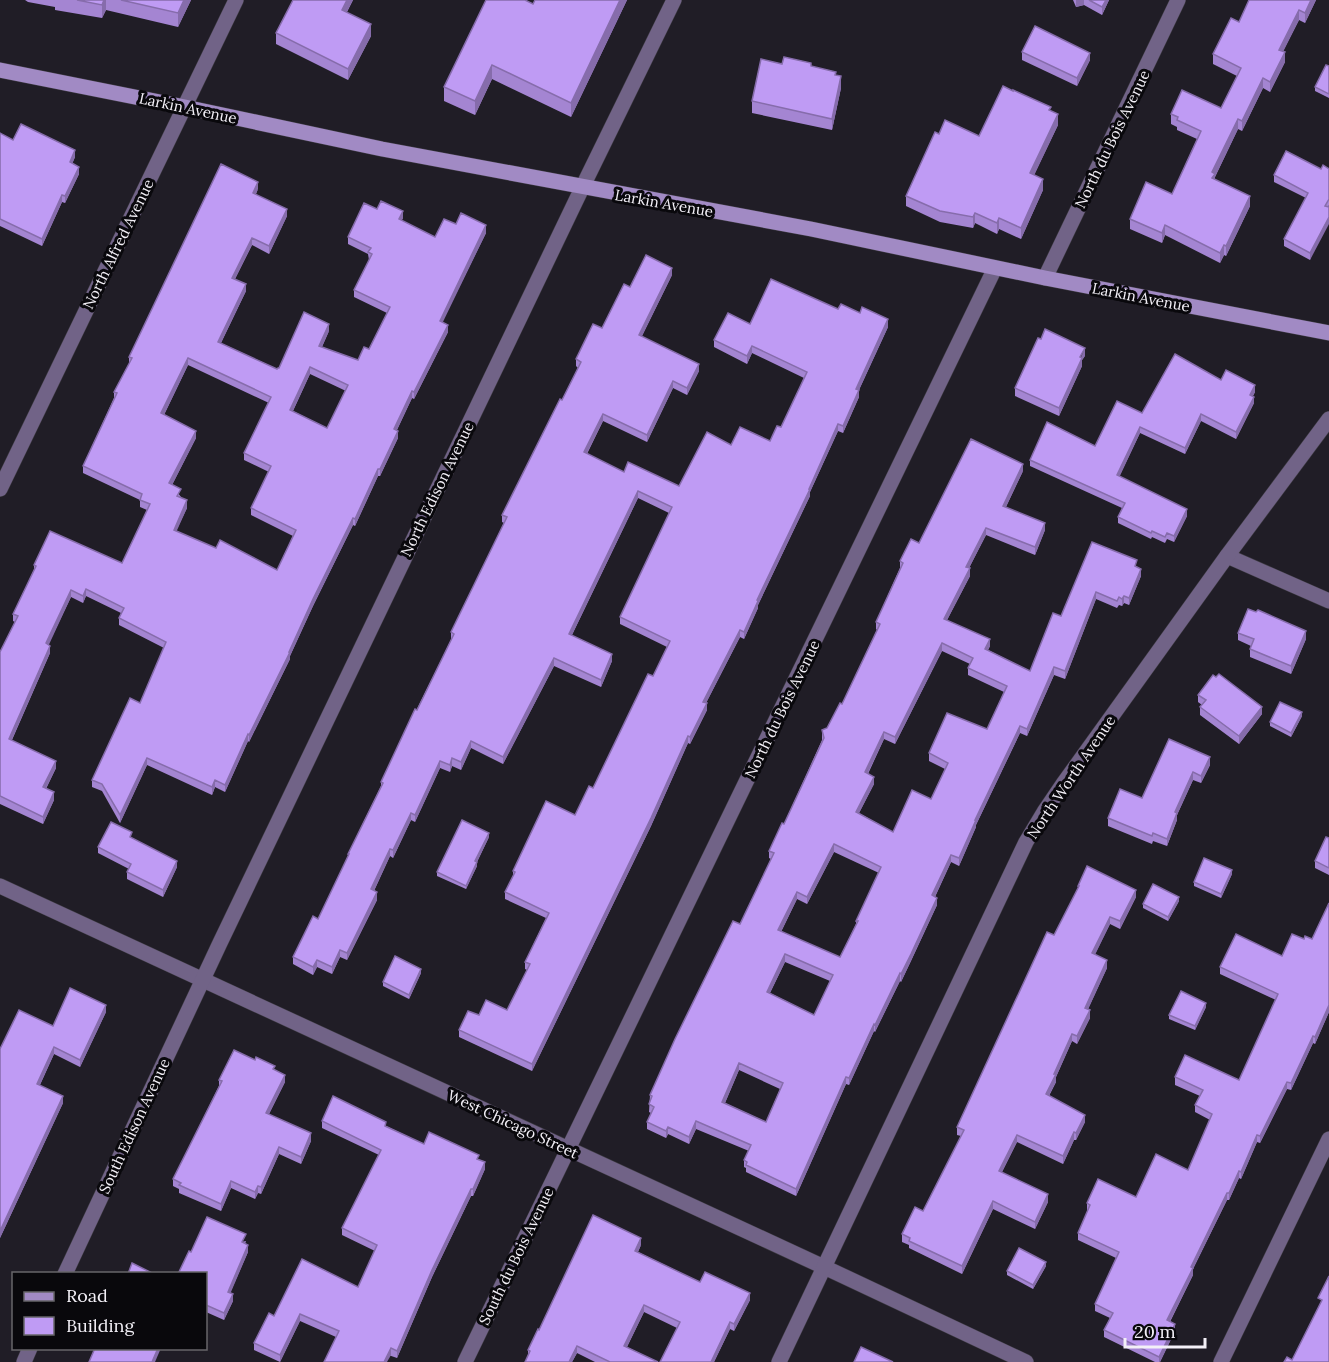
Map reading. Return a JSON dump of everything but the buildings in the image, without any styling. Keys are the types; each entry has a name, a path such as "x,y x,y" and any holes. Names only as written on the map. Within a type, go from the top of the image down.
{"main road":[{"name":"Larkin Avenue","path":"0,70 382,149 811,230 1329,333"}],"street":[{"name":"North Alfred Avenue","path":"0,489 236,0"},
{"name":"North Edison Avenue","path":"203,979 674,0"},
{"name":"North du Bois Avenue","path":"1045,278 1178,0"},
{"name":"North du Bois Avenue","path":"568,1149 995,268"},
{"name":"North Worth Avenue","path":"779,1362 1038,822 1227,556 1329,419"},
{"path":"1227,556 1329,601"},
{"name":"West Chicago Street","path":"0,885 1026,1362"},
{"name":"South Edison Avenue","path":"66,1272 203,979"},
{"path":"1221,1362 1329,1139"},
{"name":"South du Bois Avenue","path":"465,1362 568,1149"}]}
